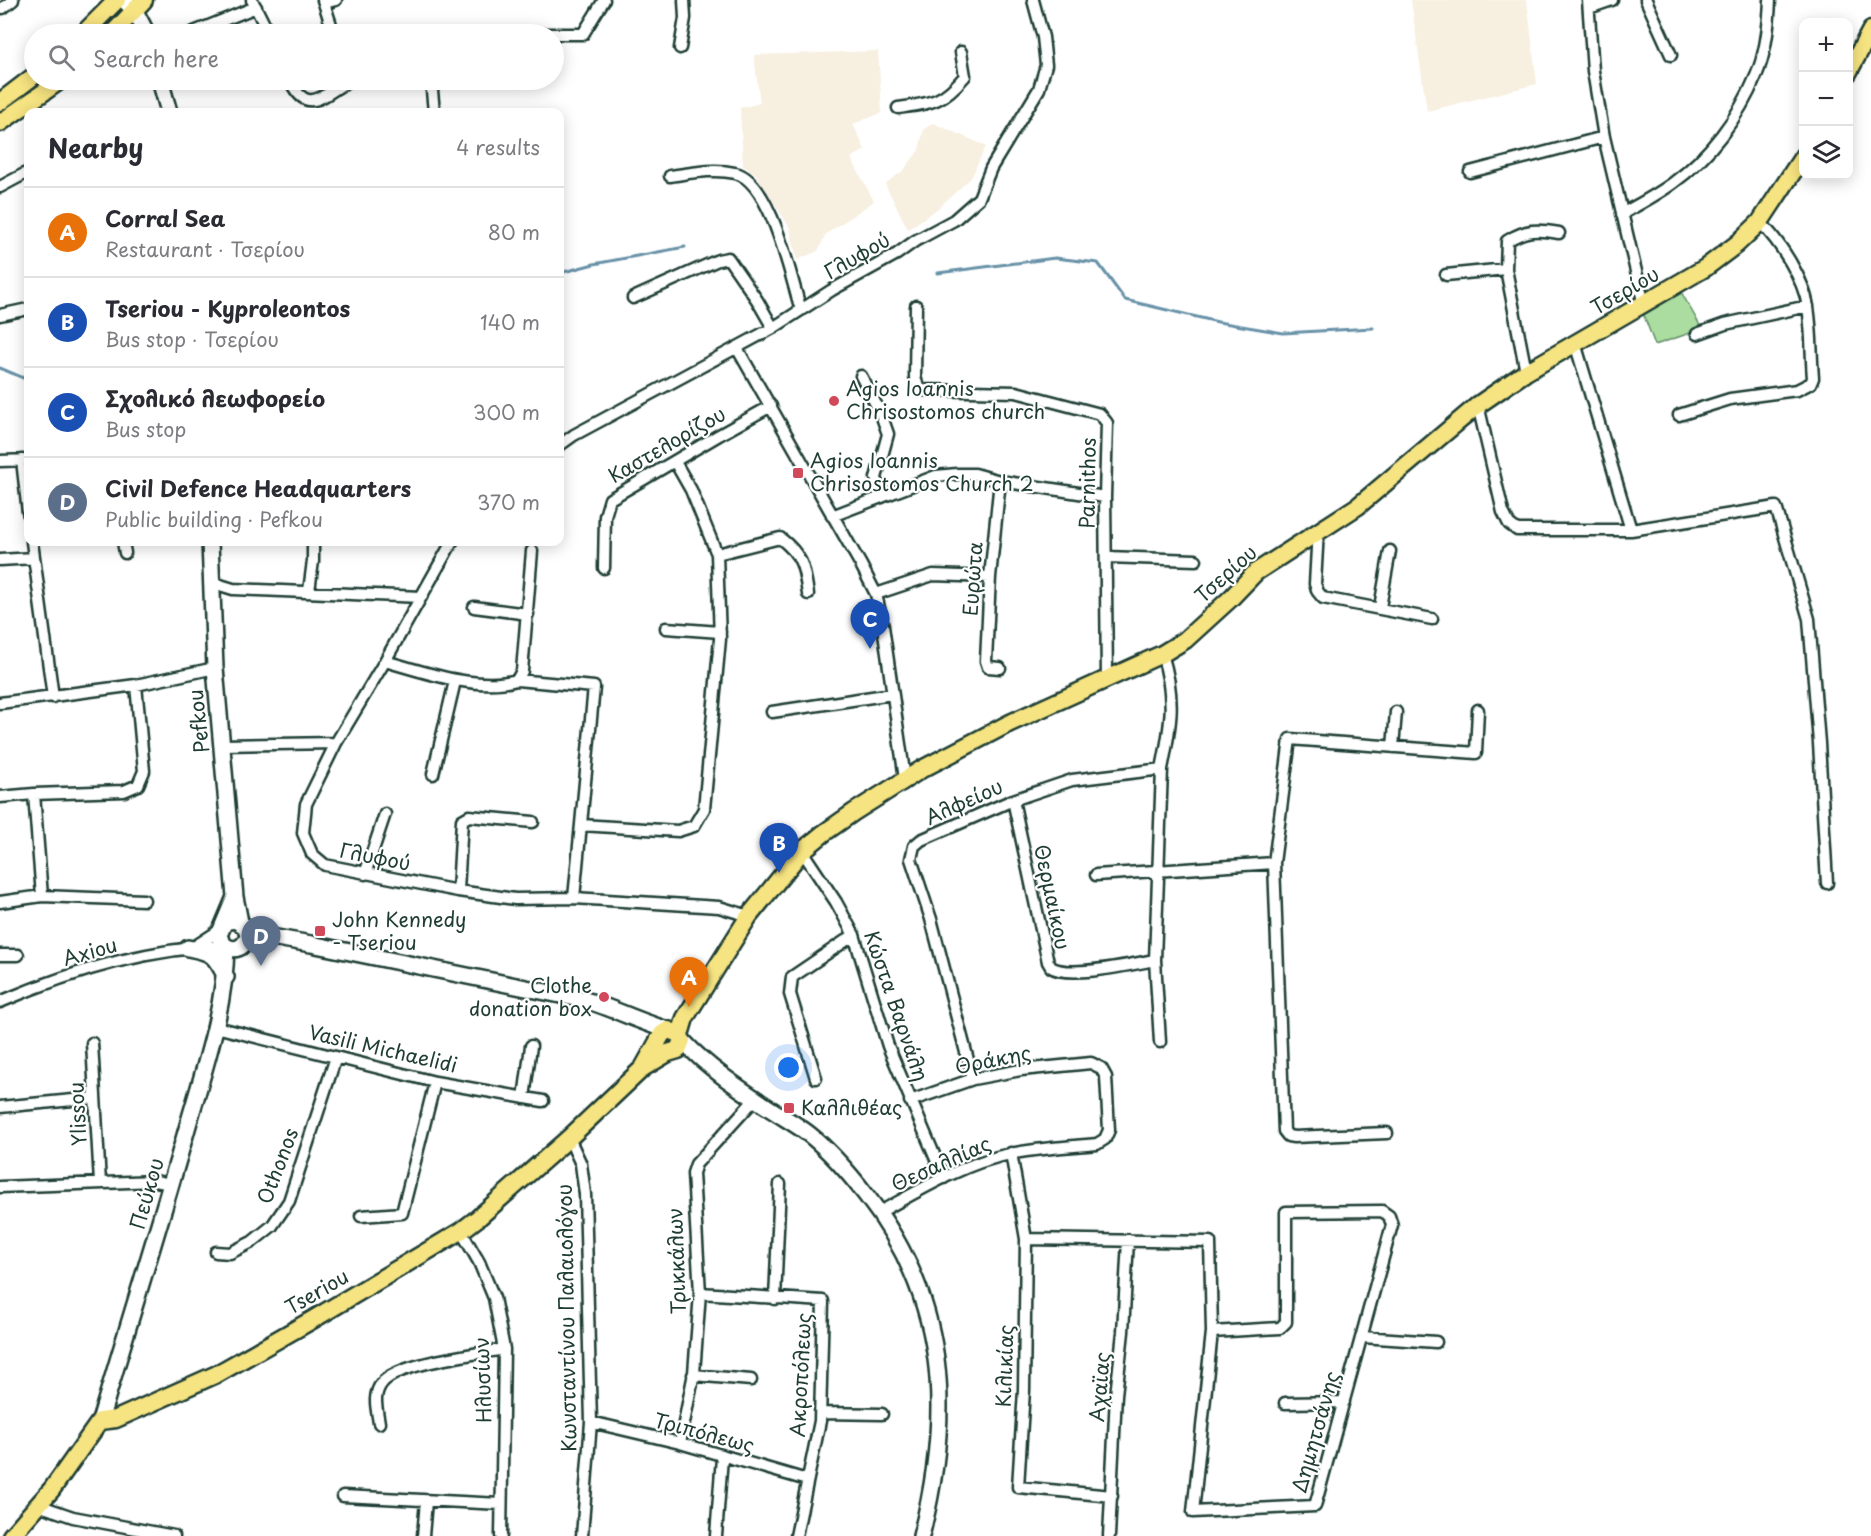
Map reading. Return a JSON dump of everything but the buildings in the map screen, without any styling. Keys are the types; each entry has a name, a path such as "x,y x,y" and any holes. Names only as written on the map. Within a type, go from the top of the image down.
{"main road":[{"path":"93,24 117,0"},
{"path":"119,24 134,4"},
{"path":"1849,72 1871,30"},
{"path":"0,102 24,84"},
{"path":"0,123 47,90"},
{"name":"Τσερίου","path":"685,1018 748,916 802,851 854,812 905,779 1010,723 1162,654 1185,640 1256,572 1358,506 1478,405 1526,372 1705,268 1737,244 1760,222 1799,161"},
{"name":"Tseriou","path":"100,1421 116,1419 217,1374 461,1231 568,1138 643,1068 670,1040 685,1018"},
{"path":"11,1536 38,1505 100,1421"}],"street":[{"path":"3,8 13,0"},
{"path":"331,24 323,2 336,0"},
{"path":"564,34 583,34 604,0"},
{"path":"680,48 685,18 684,0"},
{"name":"Γλυφού","path":"564,442 773,328 832,290 897,255 915,241 954,220 979,198 991,168 1038,89 1046,65 1043,38 1033,0"},
{"path":"1612,0 1588,4 1593,71 1604,137 1644,304"},
{"path":"1646,0 1671,55"},
{"path":"1622,214 1673,183 1707,153 1731,121 1756,76 1764,48 1770,0"},
{"path":"134,4 143,24"},
{"path":"211,24 254,4 264,24"},
{"path":"898,108 928,104 950,93 965,76 961,51"},
{"path":"163,90 169,108"},
{"path":"295,90 297,95 309,101 321,98 333,90"},
{"path":"432,90 434,108"},
{"path":"1470,172 1604,137"},
{"path":"670,176 714,171 737,173 754,185 767,206 779,235 801,310"},
{"path":"0,187 24,174"},
{"path":"1679,415 1730,399 1797,390 1811,383 1813,378 1808,306 1802,286 1775,237 1760,222"},
{"path":"1526,372 1506,268 1507,241 1519,233 1533,230 1559,233"},
{"path":"633,298 718,260 728,258 773,328"},
{"path":"1446,275 1506,268"},
{"name":"Parnithos","path":"916,306 915,377 918,387 923,390 1016,392 1104,417 1107,423 1105,497 1107,678"},
{"path":"1696,334 1725,324 1808,306"},
{"path":"0,315 24,310"},
{"path":"1575,343 1631,530"},
{"path":"737,348 876,594 883,626 905,779"},
{"path":"861,376 881,414 888,434 876,478 882,497"},
{"path":"1478,405 1503,512 1509,524 1517,530 1631,530 1776,507 1809,619 1827,883"},
{"name":"Καστελορίζου","path":"604,568 605,516 610,500 771,406"},
{"path":"0,461 24,460"},
{"path":"581,825 678,831 694,826 704,809 720,632 717,554 691,489 675,462"},
{"path":"832,516 936,476 975,474 1105,497"},
{"name":"Ευρώτα","path":"1000,480 990,577 986,661 988,667 1000,668"},
{"path":"1318,530 1315,584 1323,598 1380,607 1432,619"},
{"path":"717,554 780,538 799,556 804,568 808,594"},
{"path":"32,546 53,697"},
{"name":"Pefkou","path":"210,546 215,668 235,897 233,936 226,977"},
{"path":"309,591 313,546"},
{"name":"Γλυφού","path":"450,546 336,743 306,804 303,833 312,854 325,865 458,891 515,899 574,898 719,907 748,916"},
{"path":"517,680 522,671 532,551"},
{"path":"1380,607 1390,551"},
{"path":"1106,557 1196,560"},
{"path":"0,560 34,558"},
{"path":"876,594 933,575 990,577"},
{"path":"210,580 233,589 421,597"},
{"path":"212,600 233,589"},
{"path":"474,607 528,614"},
{"path":"666,628 720,632"},
{"path":"1160,1042 1155,960 1158,869 1162,769 1172,696 1170,678 1162,654"},
{"path":"385,661 455,681 508,682 517,680 594,687 574,898"},
{"path":"0,703 136,685 215,668"},
{"path":"433,774 455,681"},
{"path":"0,798 34,794 124,790 138,785 144,771 136,685"},
{"path":"772,712 892,694"},
{"path":"1387,1133 1294,1137 1288,1136 1284,1131 1274,863 1290,739 1476,753 1478,710"},
{"path":"1393,747 1396,712"},
{"path":"223,745 336,743"},
{"name":"Αλφείου","path":"973,1079 911,852 914,846 921,840 1013,800 1072,780 1162,769"},
{"path":"34,794 42,896"},
{"name":"Θερμαίκου","path":"1013,800 1048,962 1051,967 1061,971 1099,970 1155,960"},
{"path":"365,874 385,814"},
{"path":"458,891 462,820 469,816 533,822"},
{"name":"Κώστα Βαρνάλη","path":"802,851 836,902 854,935 888,1046 944,1178"},
{"path":"1096,875 1158,869 1274,863"},
{"path":"0,902 42,896 144,900"},
{"path":"816,1078 790,994 792,977 854,935"},
{"path":"233,936 271,937 334,948 585,1000 622,1012 647,1024 698,1057 810,1134 844,1166 880,1212 906,1259 928,1313 936,1349 940,1412 937,1453 928,1510 921,1536"},
{"name":"Axiou","path":"0,1002 100,966 233,936"},
{"path":"190,947 208,952 217,961 226,977"},
{"path":"0,955 18,955"},
{"name":"Πεύκου","path":"100,1421 216,1027 226,977"},
{"name":"Vasili Michaelidi","path":"216,1027 435,1082 543,1101"},
{"name":"Ylissou","path":"92,1043 100,1183"},
{"path":"524,1098 531,1046"},
{"name":"Othonos","path":"216,1252 230,1253 252,1242 272,1226 289,1201 336,1057"},
{"name":"Θράκης","path":"910,1101 973,1079 1021,1070 1084,1064"},
{"name":"Θεσαλλίας","path":"880,1212 944,1178 990,1159 1011,1154 1097,1144 1105,1139 1109,1130 1106,1077 1101,1068 1096,1065 1084,1064"},
{"path":"361,1216 402,1213 435,1082"},
{"path":"0,1107 94,1098"},
{"name":"Τρικκάλων","path":"680,1443 693,1375 700,1293 693,1173 696,1164 756,1099"},
{"name":"Κωνσταντίνου Παλαιολόγου","path":"568,1138 581,1164 585,1194 591,1422 582,1536"},
{"name":"Κιλικίας","path":"1011,1154 1026,1239 1024,1390 1018,1487 1112,1496"},
{"path":"0,1186 154,1181 171,1184"},
{"path":"775,1299 780,1184"},
{"name":"Δημητσάνης","path":"1382,1211 1389,1216 1392,1225 1315,1506 1193,1512 1212,1332 1280,1328 1286,1322 1286,1212 1382,1211"},
{"name":"Ηλυσίων","path":"461,1231 479,1262 494,1298 504,1349 501,1536"},
{"path":"1026,1239 1210,1242 1212,1332"},
{"name":"Αχαϊας","path":"1109,1536 1116,1395 1124,1332 1128,1240"},
{"name":"Ακροπόλεως","path":"700,1293 823,1301 820,1413 796,1536"},
{"path":"1362,1337 1436,1341"},
{"path":"379,1424 375,1398 382,1382 407,1367 504,1349"},
{"path":"693,1375 751,1380"},
{"path":"1285,1403 1344,1401"},
{"path":"820,1413 882,1414"},
{"name":"Τριπόλεως","path":"591,1422 680,1443 807,1480"},
{"path":"716,1536 723,1457"},
{"path":"342,1496 501,1504"},
{"path":"423,1536 426,1501"},
{"path":"38,1505 73,1517 174,1536"}],"shaded area":[{"path":"1411,0 1527,0 1537,84 1427,111"},
{"path":"878,51 882,113 853,124 865,150 851,158 874,201 826,234 818,251 797,260 790,228 755,173 743,166 740,108 760,103 754,55"},
{"path":"933,123 986,146 971,178 937,209 908,229 885,184 904,170 919,150 924,129"}],"green space":[{"path":"1680,290 1702,329 1655,345 1643,313"}],"waterway":[{"path":"564,272 685,247"},
{"path":"938,273 1055,258 1098,263 1125,300 1218,322 1283,333 1373,328"},
{"path":"0,368 24,378"}],"place":[{"name":"Agios Ioannis Chrisostomos church","path":"834,401"},
{"name":"Agios Ioannis Chrisostomos Church 2","path":"798,473"},
{"name":"Σχολικό λεωφορείο","path":"870,649"},
{"name":"Tseriou - Kyproleontos","path":"779,873"},
{"name":"John Kennedy - Tseriou","path":"320,931"},
{"name":"Civil Defence Headquarters","path":"261,966"},
{"name":"Clothe donation box","path":"604,997"},
{"name":"Corral Sea","path":"689,1007"},
{"name":"Καλλιθέας","path":"789,1108"}]}
